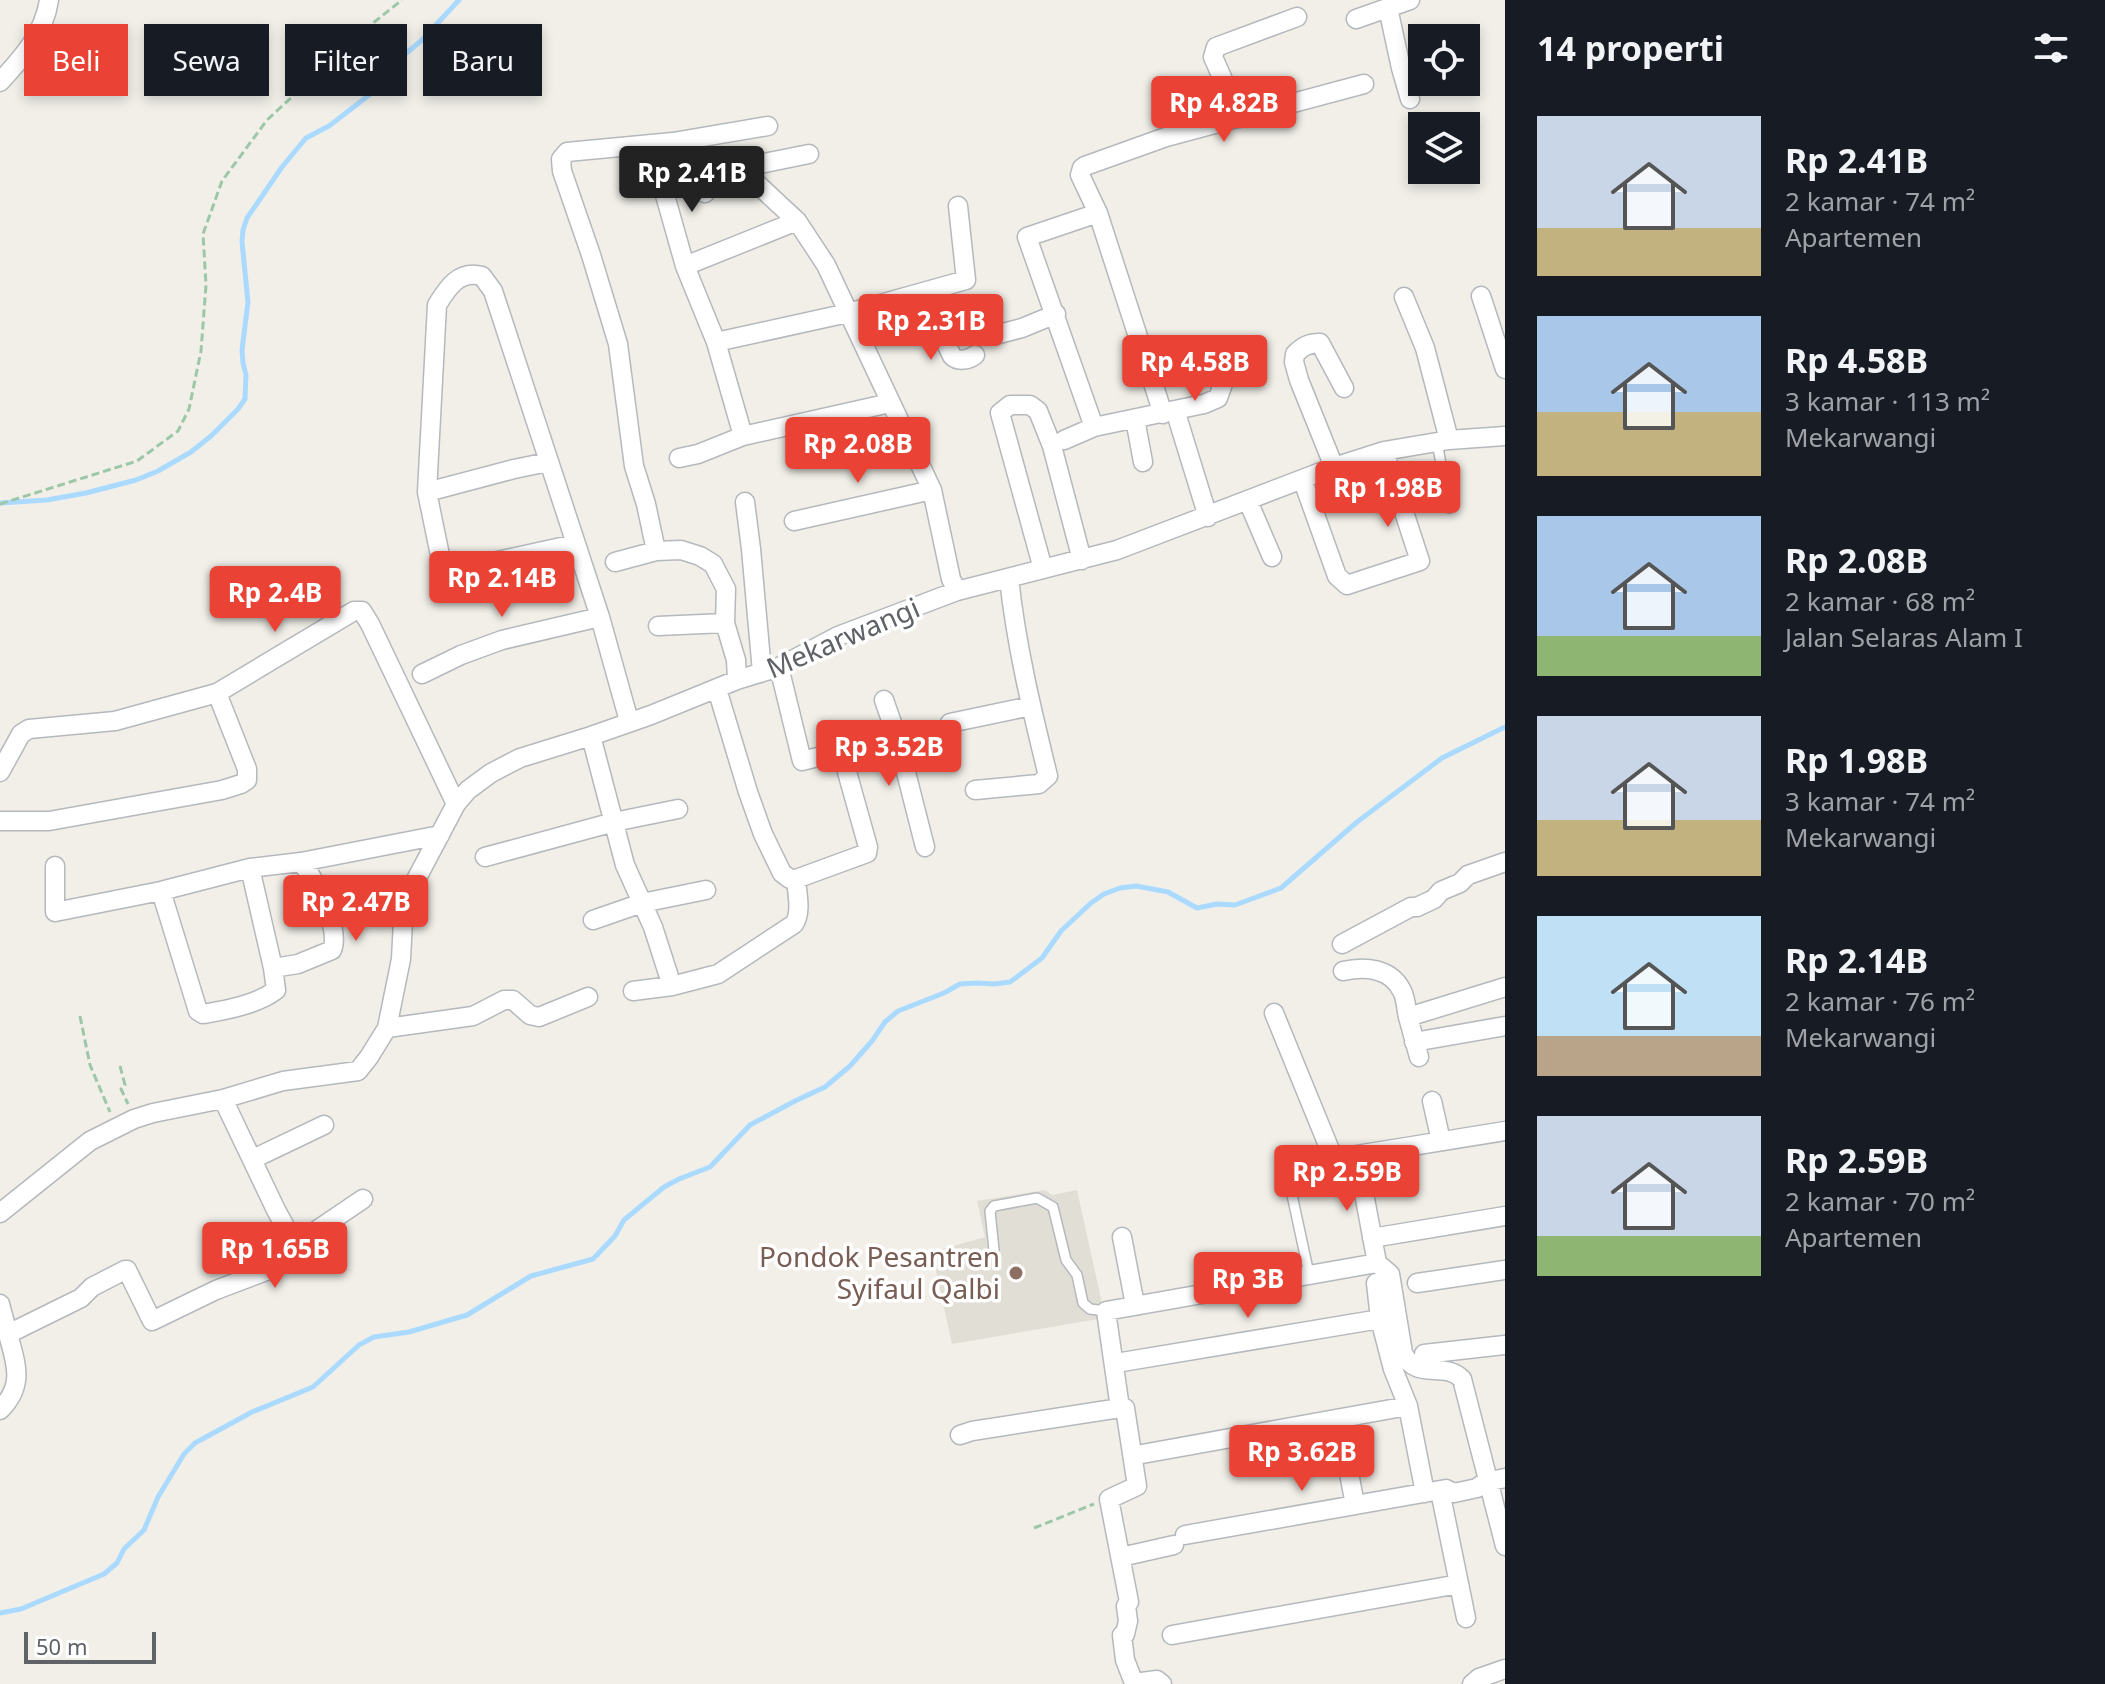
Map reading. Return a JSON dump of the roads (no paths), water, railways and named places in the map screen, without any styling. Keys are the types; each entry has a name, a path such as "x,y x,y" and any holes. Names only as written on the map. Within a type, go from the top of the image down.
{"street":[{"path":"0,82 30,47 46,15 49,0"},
{"path":"1356,19 1410,0"},
{"path":"1388,8 1410,99"},
{"path":"1240,118 1213,51 1229,41 1297,17"},
{"path":"1208,517 1081,171 1085,166 1166,137 1364,84"},
{"path":"656,551 634,466 618,344 562,171 561,159 567,152 673,142 768,126"},
{"path":"705,193 694,165 740,168 809,154"},
{"path":"740,168 797,221 826,265 932,490 951,579 957,591"},
{"path":"659,174 685,266 716,342 743,436"},
{"path":"716,342 848,313 966,280 958,206"},
{"path":"1094,427 1027,237 1098,213"},
{"path":"685,266 797,221"},
{"path":"575,544 456,570 442,565 427,492 437,305 458,278 472,273 482,276 493,291 600,617 629,721"},
{"path":"922,293 952,356 960,360 975,355"},
{"path":"1481,296 1505,369"},
{"path":"1404,297 1425,348 1443,441"},
{"path":"995,335 1056,314"},
{"path":"1334,467 1299,380 1295,354 1302,347 1320,343 1344,388"},
{"path":"1064,440 1094,427 1204,404 1218,398 1225,378 1215,348"},
{"path":"679,458 743,436 890,403"},
{"path":"1043,569 1000,413 1010,405 1030,405 1038,411 1052,446 1082,560"},
{"path":"1135,419 1143,462"},
{"name":"Mekarwangi","path":"223,1099 283,1081 358,1071 387,1028 410,891 456,804 468,790 491,773 520,758 591,736 770,670 838,636 957,591 1140,543 1334,467 1384,451 1443,441 1505,436"},
{"path":"1303,481 1340,581 1347,585 1420,561 1384,451"},
{"path":"427,492 548,462"},
{"path":"794,521 932,490"},
{"path":"1248,501 1272,557"},
{"path":"745,502 770,670 802,761 897,737"},
{"path":"615,562 656,551 681,550 713,564 726,589 725,623 736,660 737,680"},
{"path":"975,790 1039,784 1048,776 1031,706 1009,578"},
{"path":"0,772 21,734 29,729 115,721 217,693 354,611 362,611 456,804"},
{"path":"422,674 502,640 600,617"},
{"path":"658,626 725,623"},
{"path":"717,689 763,834 782,873 790,879 867,853 868,847 847,772"},
{"path":"0,821 61,819 241,784 247,780 247,769 217,693"},
{"path":"884,700 897,737 925,847"},
{"path":"950,723 1031,706"},
{"path":"591,736 629,876 653,927 672,986"},
{"path":"485,857 614,822 678,809"},
{"path":"55,866 55,912 161,891 250,868 301,862 440,835"},
{"path":"273,968 298,964 334,947 330,920 311,875 301,862"},
{"path":"1342,944 1411,907 1434,899 1441,891 1460,883 1468,875 1505,862"},
{"path":"161,891 196,1006 203,1014 228,1010 276,990 250,868"},
{"path":"633,991 672,986 718,974 794,924 799,914 796,879"},
{"path":"593,920 642,903 706,890"},
{"path":"1343,971 1362,967 1379,971 1393,979 1403,992 1417,1050 1505,1026"},
{"path":"1408,1017 1505,987"},
{"path":"387,1028 473,1016 504,1000 513,1000 530,1015 539,1017 588,997"},
{"path":"1274,1013 1330,1150 1338,1158 1505,1131"},
{"path":"0,1213 90,1141 125,1122 223,1099 295,1245"},
{"path":"1432,1101 1441,1141"},
{"path":"253,1159 324,1125"},
{"path":"1357,1156 1377,1263 1390,1274 1403,1353 1417,1369 1457,1374 1462,1379 1493,1480 1505,1546"},
{"path":"8,1334 81,1298 92,1287 125,1270 152,1321 216,1290 274,1268 295,1245 363,1199"},
{"path":"1372,1238 1505,1216"},
{"path":"1122,1237 1135,1305"},
{"path":"1120,1408 1106,1311 1377,1263"},
{"path":"1417,1283 1505,1270"},
{"path":"1376,1283 1380,1319 1393,1369 1437,1491 1466,1618"},
{"path":"0,1410 18,1378 1,1311"},
{"path":"1122,1362 1380,1319"},
{"path":"1424,1354 1505,1345"},
{"path":"1142,1454 1408,1406"},
{"path":"960,1435 1125,1408 1137,1486 1109,1499 1129,1602 1126,1606 1128,1621 1122,1635 1125,1660 1134,1683 1157,1680 1162,1684"},
{"path":"1339,1419 1355,1505"},
{"path":"1121,1557 1180,1540 1355,1505 1437,1491 1454,1493 1477,1488 1493,1480"},
{"path":"1172,1635 1459,1584"},
{"path":"1472,1684 1479,1678 1505,1669"}],"lane":[{"path":"1443,441 1449,508"},
{"path":"1283,1153 1309,1274"},
{"path":"994,1250 990,1211 994,1206 1037,1198 1053,1207 1066,1260 1077,1275 1083,1303 1090,1309 1106,1311"}],"waterway":[{"path":"0,503 47,500 136,480 191,452 238,409 245,399 246,375 242,350 248,302 242,242 247,218 306,138 329,126 377,89 397,61 422,40 459,0"},
{"path":"0,1613 21,1609 104,1574 144,1530 158,1497 184,1454 195,1443 252,1412 313,1387 359,1345 374,1337 409,1332 467,1315 531,1276 593,1259 615,1236 624,1220 664,1187 710,1167 750,1125 825,1087 850,1066 885,1022 898,1011 960,984 1010,982 1042,958 1061,931 1091,903 1120,888 1136,886 1168,892 1197,908 1217,904 1235,905 1281,888 1357,822 1442,758 1505,727"}],"place":[{"name":"Pondok Pesantren Syifaul Qalbi","path":"1016,1273"}]}
